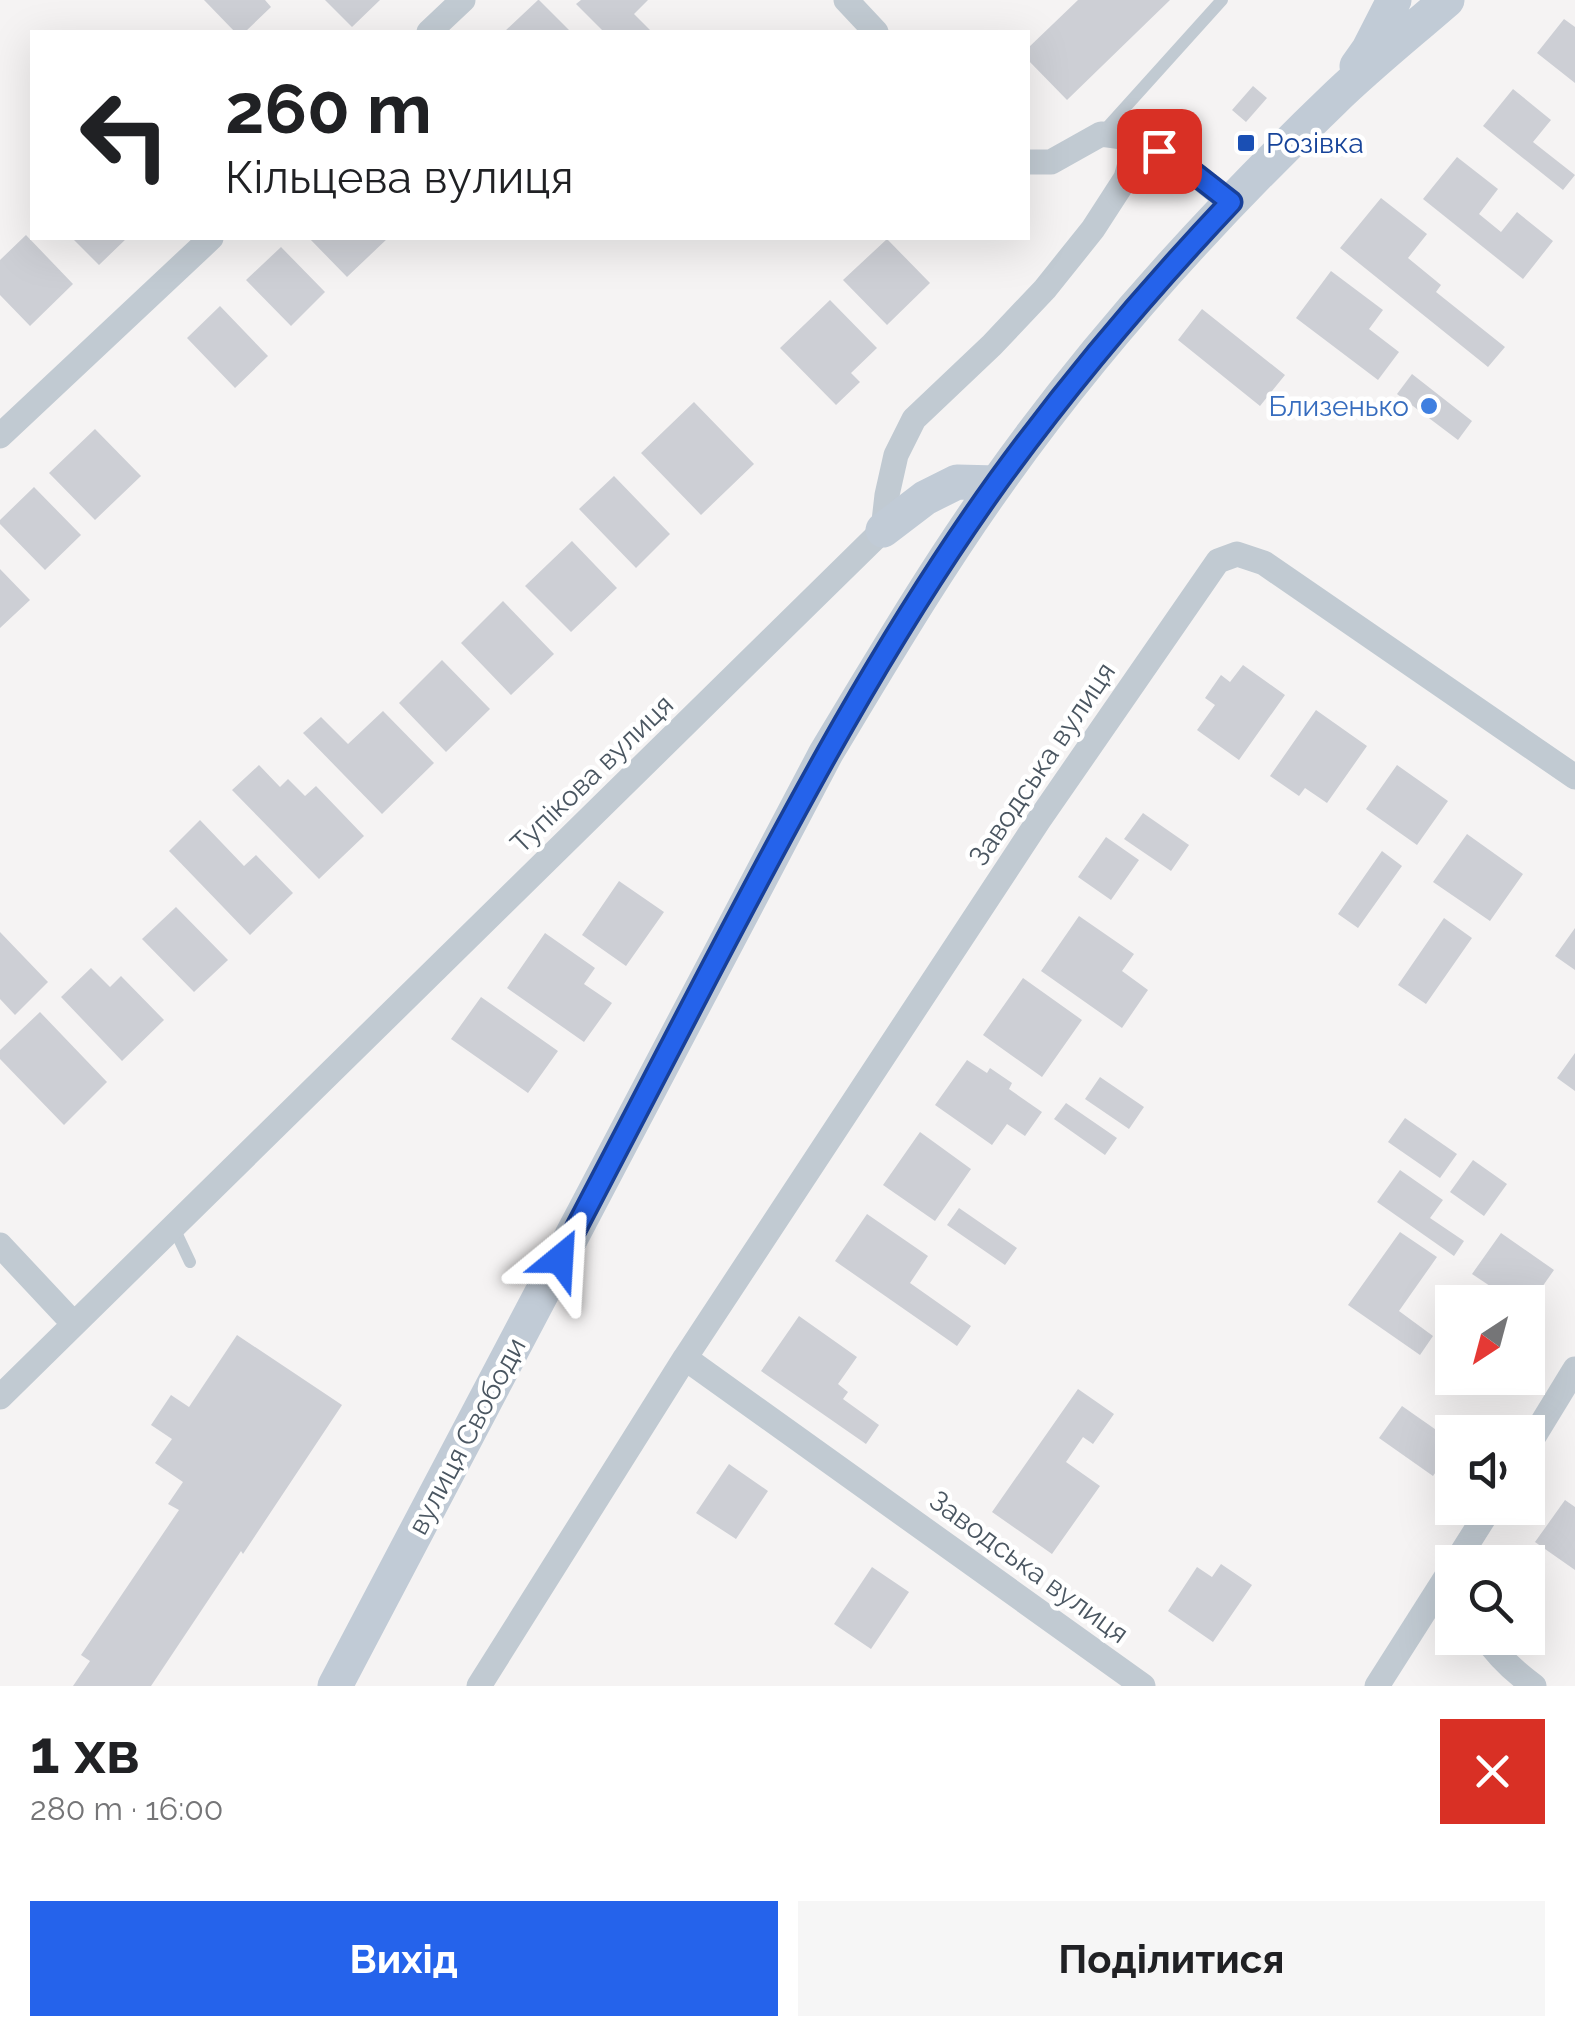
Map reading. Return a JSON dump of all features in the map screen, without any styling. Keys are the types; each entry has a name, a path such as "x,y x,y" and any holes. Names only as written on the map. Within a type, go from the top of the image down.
{"main road":[{"name":"вулиця Свободи","path":"1334,100 1368,50 1394,0"},
{"name":"вулиця Свободи","path":"335,1686 826,753 909,614 997,483 1102,349 1188,248 1334,100 1447,0"},
{"path":"884,530 925,498 956,482 997,483"}],"street":[{"path":"431,30 463,0"},
{"path":"846,0 874,30"},
{"path":"1030,162 1051,162 1101,134 1138,139 1181,163 1231,202"},
{"path":"884,530 896,454 914,419 1019,317 1093,229 1126,178 1138,139"},
{"path":"0,436 209,240"},
{"name":"Тупікова вулиця","path":"0,1397 884,530"},
{"name":"Заводська вулиця","path":"479,1686 684,1358 1039,820 1218,562 1237,554 1264,563 1575,777"},
{"path":"0,1246 74,1324"},
{"name":"Заводська вулиця","path":"684,1358 1143,1686"},
{"path":"1545,1418 1575,1369"},
{"path":"1377,1686 1435,1598"},
{"path":"1499,1655 1534,1686"}],"lane":[{"path":"1101,134 1222,0"},
{"path":"174,1226 190,1262"}],"building":[{"path":"204,0 265,0 271,7 247,30 233,30"},
{"path":"325,0 380,0 352,27"},
{"path":"538,0 569,30 506,30"},
{"path":"581,0 648,0 634,14 650,30 602,30 576,4"},
{"path":"1078,0 1170,0 1067,100 1030,62 1030,46"},
{"path":"1564,19 1575,27 1575,83 1537,53"},
{"path":"1253,86 1267,98 1246,122 1232,110"},
{"path":"1513,89 1551,120 1533,142 1575,175 1563,190 1483,126"},
{"path":"1457,157 1498,189 1479,214 1501,232 1517,212 1553,241 1523,279 1423,199"},
{"path":"1381,198 1427,234 1408,258 1441,285 1436,292 1505,347 1488,367 1340,248"},
{"path":"26,235 73,284 30,326 0,295 0,260"},
{"path":"74,240 125,240 99,265"},
{"path":"311,240 386,240 347,277"},
{"path":"888,240 930,283 887,325 843,280"},
{"path":"281,247 325,292 291,326 246,280"},
{"path":"1331,271 1383,310 1369,329 1399,352 1378,380 1296,318"},
{"path":"830,300 877,348 851,373 860,382 836,405 780,348"},
{"path":"220,306 268,356 235,388 187,338"},
{"path":"1202,309 1285,375 1260,406 1178,340"},
{"path":"1412,374 1472,421 1458,440 1397,394"},
{"path":"694,402 754,464 701,515 641,453"},
{"path":"95,429 141,476 95,520 49,473"},
{"path":"614,476 670,534 636,568 579,509"},
{"path":"34,487 81,535 45,570 0,524"},
{"path":"572,541 617,588 571,632 525,586"},
{"path":"0,569 30,600 0,628"},
{"path":"503,601 554,654 511,695 461,643"},
{"path":"442,660 490,709 446,752 399,703"},
{"path":"1243,665 1285,695 1239,760 1197,730 1215,705 1205,698 1221,675 1230,682"},
{"path":"1316,710 1367,746 1327,803 1305,788 1299,796 1270,776"},
{"path":"383,711 434,763 382,814 303,733 321,717 348,744"},
{"path":"259,765 280,787 288,779 305,796 316,786 364,836 319,879 232,790"},
{"path":"1397,765 1448,801 1417,845 1366,809"},
{"path":"1143,813 1189,845 1171,871 1124,839"},
{"path":"200,820 244,866 256,855 293,893 250,935 169,851"},
{"path":"1467,834 1523,874 1490,921 1433,882"},
{"path":"1106,837 1139,860 1111,900 1078,877"},
{"path":"1382,851 1402,866 1358,928 1338,914"},
{"path":"619,881 664,912 626,966 582,935"},
{"path":"176,907 228,960 194,992 142,939"},
{"path":"1079,916 1134,954 1122,971 1148,990 1122,1028 1041,971"},
{"path":"1444,918 1472,938 1426,1004 1398,985"},
{"path":"1575,928 1575,970 1555,956"},
{"path":"0,932 48,982 15,1015 0,999"},
{"path":"545,933 595,968 584,984 612,1003 584,1042 507,988"},
{"path":"91,968 110,987 121,976 164,1020 122,1061 61,997"},
{"path":"1023,978 1082,1020 1042,1077 983,1035"},
{"path":"481,997 558,1051 528,1093 451,1039"},
{"path":"40,1012 107,1082 64,1125 0,1059 0,1050"},
{"path":"1575,1053 1575,1091 1557,1078"},
{"path":"967,1060 987,1073 990,1068 1012,1083 1009,1089 1042,1112 1025,1136 1007,1124 992,1145 935,1105"},
{"path":"1100,1077 1144,1107 1129,1129 1085,1099"},
{"path":"1066,1103 1117,1138 1105,1155 1054,1119"},
{"path":"1405,1118 1457,1154 1440,1178 1388,1142"},
{"path":"920,1132 971,1169 935,1221 883,1185"},
{"path":"1473,1160 1507,1184 1484,1216 1450,1192"},
{"path":"1400,1170 1443,1200 1430,1218 1464,1241 1454,1256 1377,1202"},
{"path":"959,1208 1017,1248 1005,1265 947,1225"},
{"path":"867,1214 928,1256 910,1283 971,1326 957,1346 835,1261"},
{"path":"1400,1232 1437,1257 1399,1311 1433,1336 1420,1355 1348,1305"},
{"path":"1501,1233 1554,1270 1543,1285 1488,1285 1472,1274"},
{"path":"799,1316 857,1357 838,1384 848,1392 843,1399 879,1425 866,1444 761,1371"},
{"path":"237,1335 342,1405 151,1686 73,1686 90,1661 81,1655 179,1510 168,1504 183,1482 155,1463 172,1439 151,1425 171,1395 189,1407"},
{"path":"1078,1389 1114,1414 1093,1444 1083,1437 1066,1462 1100,1486 1052,1554 992,1512"},
{"path":"1402,1406 1435,1429 1435,1473 1433,1476 1379,1438"},
{"path":"729,1464 768,1491 736,1539 696,1513"},
{"path":"1565,1500 1575,1507 1575,1570 1545,1549 1545,1545 1535,1542"},
{"path":"1221,1564 1252,1585 1213,1642 1168,1611 1197,1567 1212,1577"},
{"path":"872,1567 909,1592 871,1649 834,1624"}],"place":[{"name":"Розівка","path":"1246,143"},
{"name":"Близенько","path":"1429,406"}],"route":[{"path":"560,1259 826,753 909,614 997,483 1049,414 1231,202 1159,151"}]}
